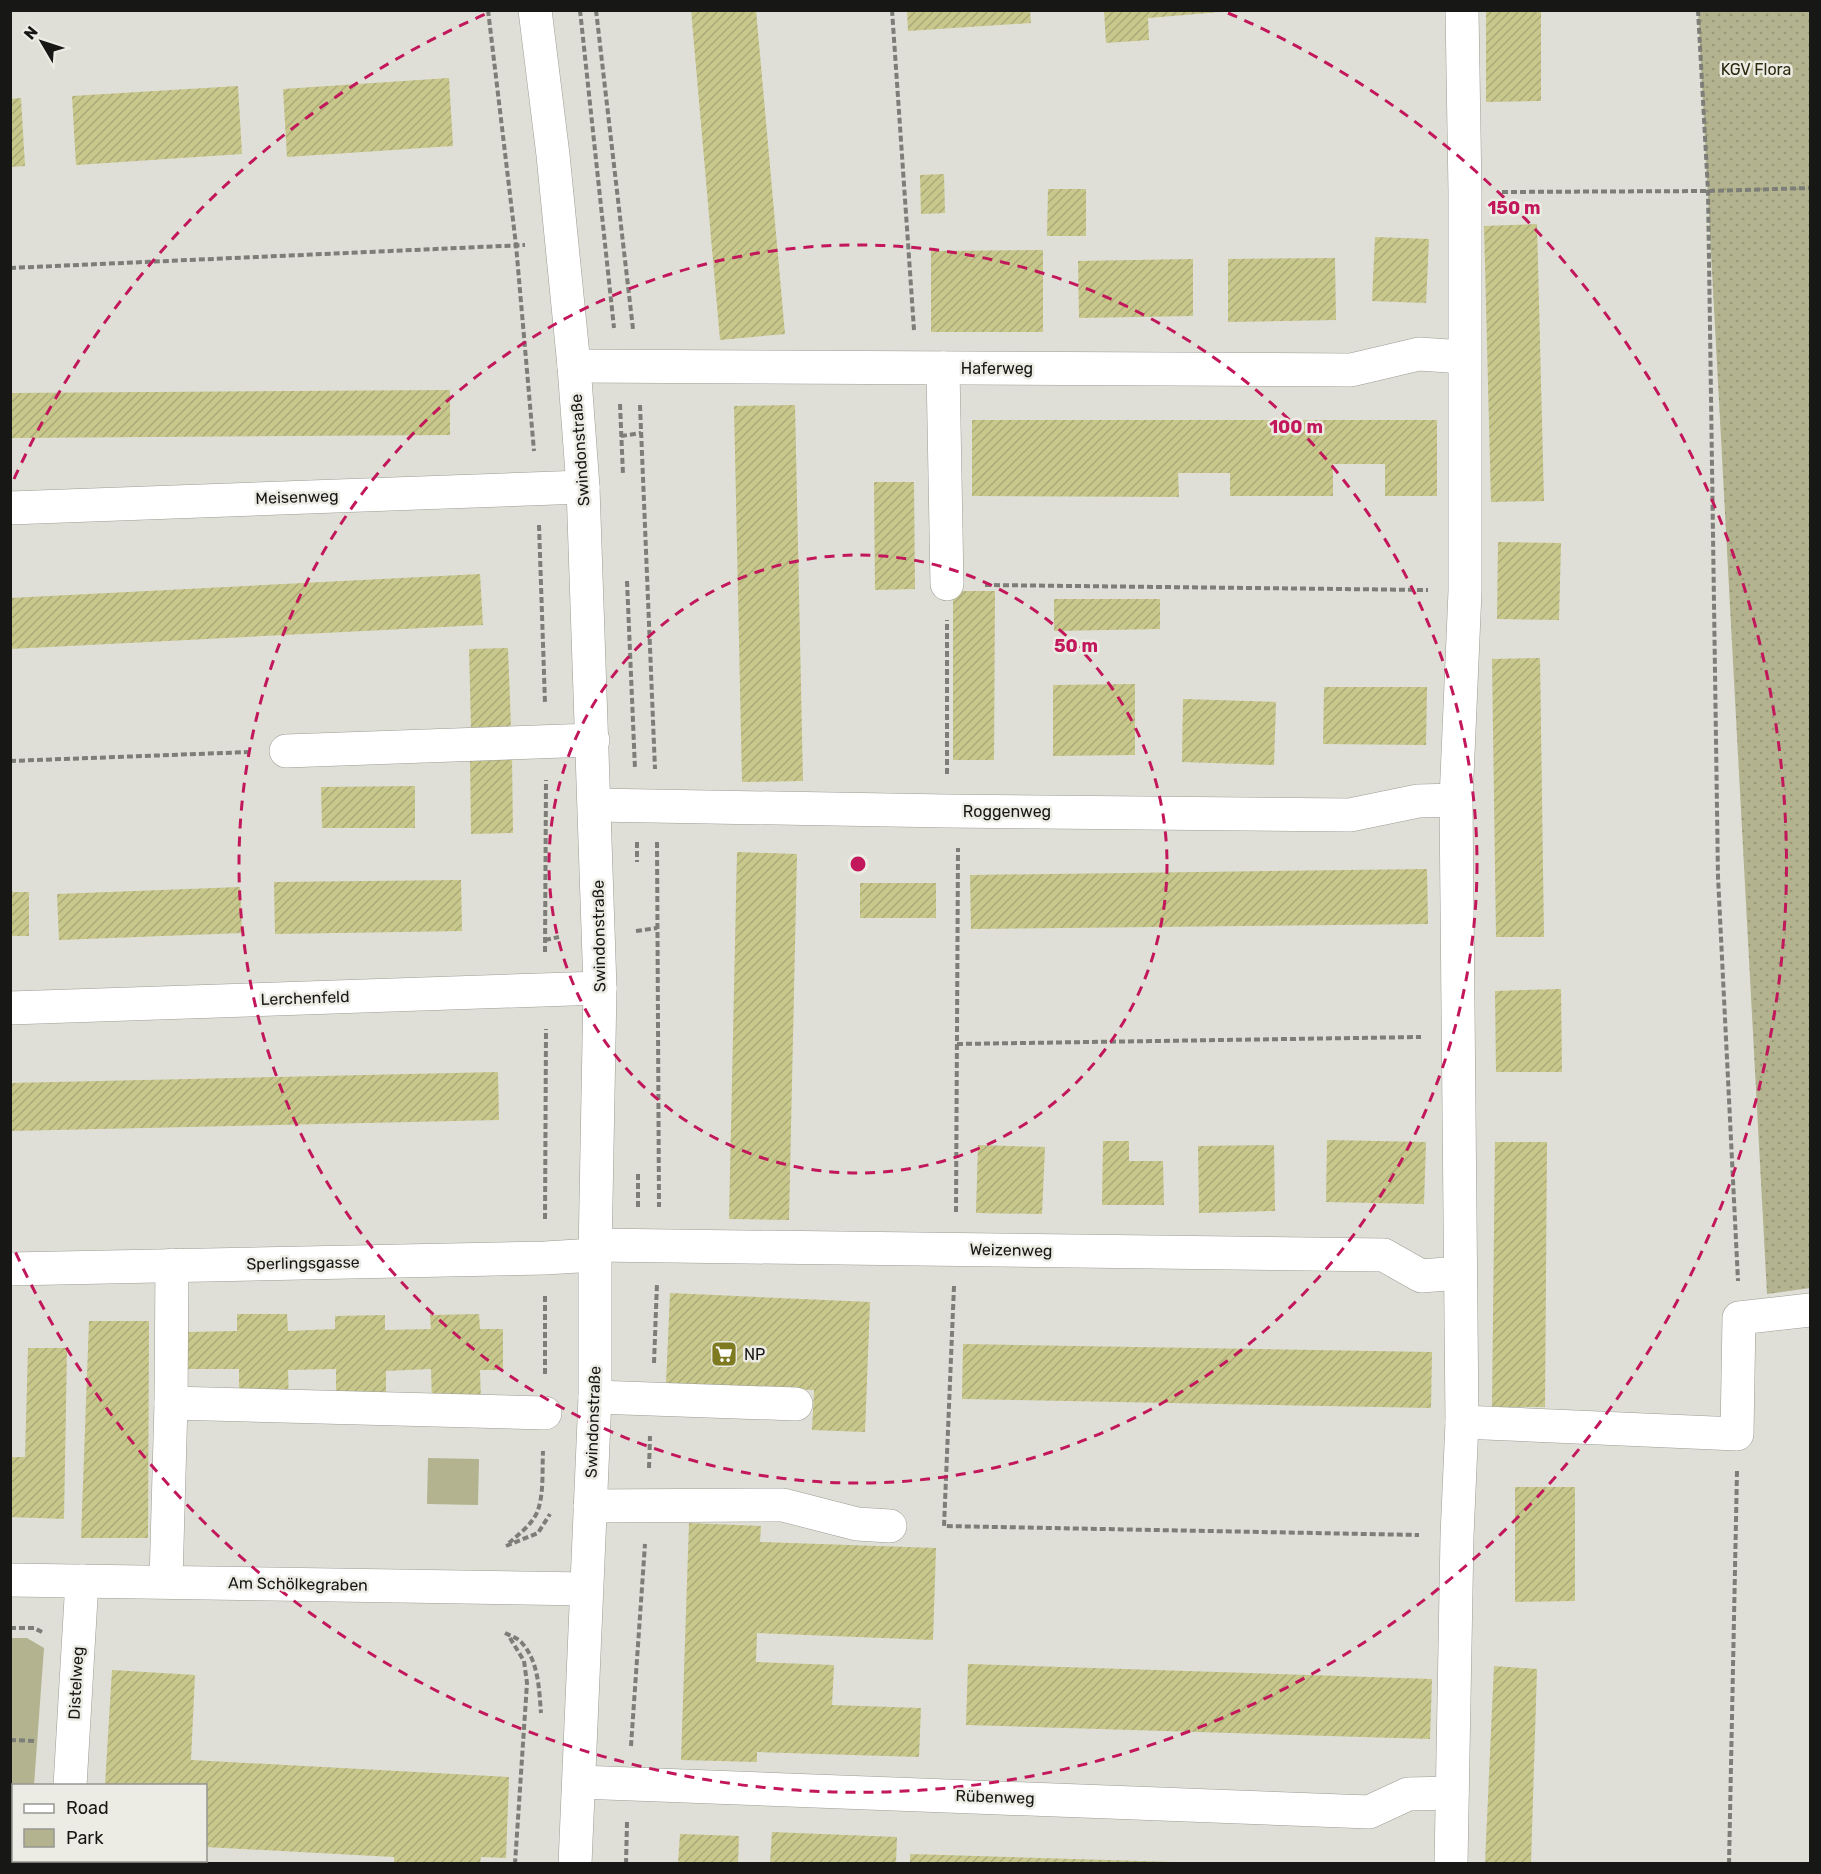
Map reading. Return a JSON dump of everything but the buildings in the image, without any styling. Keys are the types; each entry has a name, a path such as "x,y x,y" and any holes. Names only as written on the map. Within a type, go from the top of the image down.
{"street":[{"name":"Swindonstraße","path":"535,10 553,154 584,487 600,988 595,1397 575,1863"},
{"path":"1451,1863 1457,1536 1462,1422 1456,800 1464,591 1465,192 1462,10"},
{"name":"Haferweg","path":"574,366 1351,370 1419,354 1464,357"},
{"path":"930,368 947,584"},
{"name":"Meisenweg","path":"10,508 584,487"},
{"path":"286,751 593,740"},
{"name":"Roggenweg","path":"595,805 1350,814 1418,801 1456,800"},
{"name":"Lerchenfeld","path":"10,1008 600,988"},
{"name":"Weizenweg","path":"596,1250 659,1246 1384,1255 1421,1276 1460,1273"},
{"name":"Sperlingsgasse","path":"10,1269 545,1258 596,1250"},
{"path":"166,1581 172,1265"},
{"path":"1462,1422 1737,1434 1739,1318 1810,1310"},
{"path":"595,1397 796,1404"},
{"path":"171,1404 545,1413"},
{"path":"590,1506 783,1506 857,1524 890,1526"},
{"name":"Am Schölkegraben","path":"10,1580 586,1589"},
{"name":"Distelweg","path":"70,1784 82,1581"},
{"name":"Rübenweg","path":"579,1782 1369,1812 1408,1794 1452,1793"}],"path":[{"path":"580,10 628,366"},
{"path":"596,10 628,366 656,806 659,1246"},
{"path":"892,10 930,368"},
{"path":"1698,10 1708,191 1718,877 1739,1318"},
{"path":"1465,192 1708,191 1810,188"},
{"path":"10,268 529,245"},
{"path":"1457,1536 944,1526 956,1250 957,1044 947,584 1464,591"},
{"path":"10,761 286,751"},
{"path":"559,937 560,989"},
{"path":"957,1044 1458,1036"},
{"path":"1729,1863 1737,1434"},
{"path":"506,1546 537,1533 549,1518 551,1510"},
{"path":"515,1863 526,1683 524,1661 513,1640 505,1633 521,1641 531,1656 537,1679 541,1720"},
{"path":"10,1740 39,1742"},
{"path":"626,1863 628,1811"}],"green space":[{"name":"KGV Flora","path":"1698,11 1810,11 1810,1288 1767,1294"},
{"path":"428,1458 479,1459 478,1505 427,1504"},
{"path":"10,1638 27,1638 44,1648 34,1784 12,1784 12,1862 28,1863 11,1863"}],"place":[{"name":"NP","path":"724,1354"}]}
